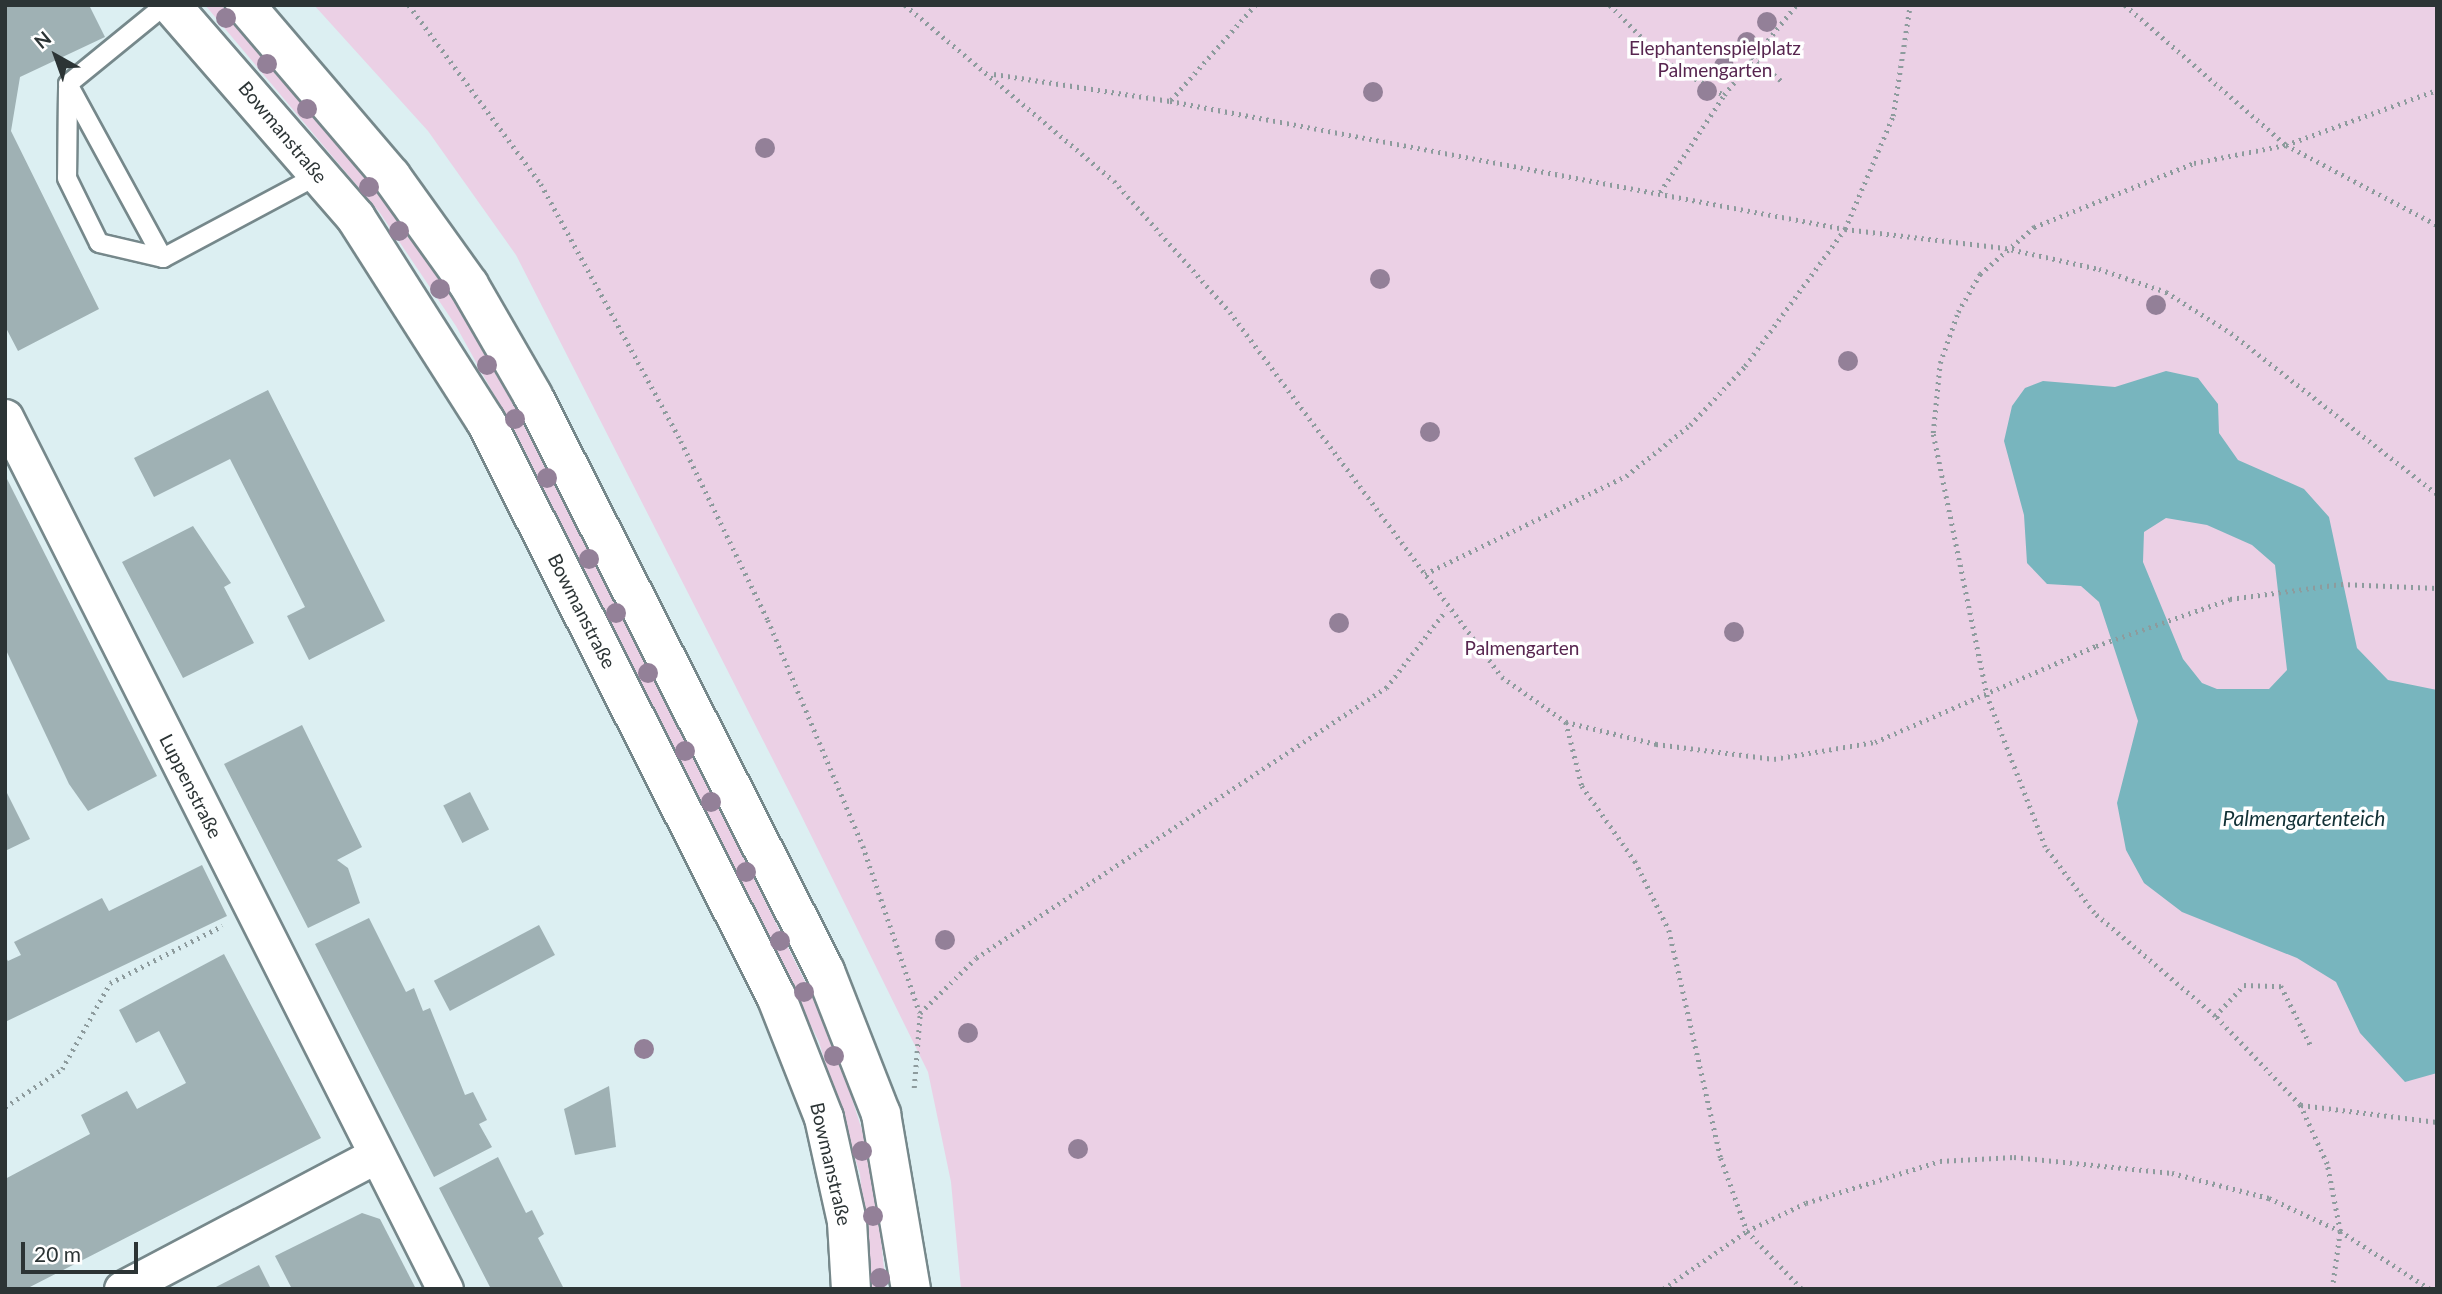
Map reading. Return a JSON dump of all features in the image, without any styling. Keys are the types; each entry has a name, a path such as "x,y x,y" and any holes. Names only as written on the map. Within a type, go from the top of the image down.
{"main road":[{"name":"Bowmanstraße","path":"171,5 320,174 425,318 486,422 776,996 824,1118 847,1222 851,1289"},
{"path":"245,5 391,176 469,285 513,363 825,971 881,1114 911,1289"}],"street":[{"name":"Luppenstraße","path":"5,416 445,1289"},
{"path":"122,1289 376,1155"}],"lane":[{"path":"68,84 165,5"},
{"path":"68,84 163,258"},
{"path":"68,84 67,178 99,243 163,258 320,174"}],"path":[{"path":"410,5 541,184 681,441 768,620 858,834 920,1013 917,1086 881,1114"},
{"path":"905,5 992,74 1114,181 1230,312 1425,574 1446,610 1502,677 1566,722 1656,744 1774,759 1875,742 1987,697 2096,646 2183,613 2273,589 2341,583 2437,588"},
{"path":"1170,101 1255,5"},
{"path":"1610,5 1665,61 1724,95"},
{"path":"1660,192 1724,95 1796,5"},
{"path":"1425,574 1626,476 1690,425 1745,366 1845,229 1893,116 1910,5"},
{"path":"2125,5 2286,145 2437,225"},
{"path":"1752,57 1782,81"},
{"path":"992,74 1170,101 1845,229 2005,247 2166,292 2231,333 2437,494"},
{"path":"2332,1289 2340,1231 2327,1164 2300,1105 2215,1016 2094,913 2045,848 1987,697 1933,433 1940,363 1958,312 2005,247 2106,193 2194,163 2286,145 2437,90"},
{"path":"920,1013 976,958 1386,688 1446,610"},
{"path":"1566,722 1582,786 1635,861 1669,930 1721,1157 1747,1231 1802,1289"},
{"path":"5,1108 62,1069 110,983 254,910"},
{"path":"2215,1016 2244,985 2281,986 2311,1046"},
{"path":"2300,1105 2437,1122"},
{"path":"1663,1289 1747,1231 1872,1178 1940,1161 2014,1157 2172,1173 2269,1198 2340,1231 2430,1289"}],"green space":[{"path":"205,5 221,5 259,46 388,202 468,318 535,438 832,1036 874,1168 886,1289 870,1289 860,1174 819,1042 523,447 456,326 380,213"},
{"name":"Palmengarten","path":"314,5 2437,5 2437,1289 961,1289 951,1182 928,1072 798,809 516,255 428,131"}],"water":[{"name":"Palmengartenteich","path":"2166,371 2198,378 2218,404 2219,433 2238,460 2304,489 2329,517 2357,648 2388,680 2437,690 2437,1073 2405,1082 2360,1033 2336,982 2297,958 2182,912 2144,883 2126,850 2117,803 2138,721 2099,602 2081,586 2047,584 2027,563 2024,515 2004,441 2012,406 2025,388 2043,381 2115,387","holes":["2166,518 2207,525 2252,545 2275,565 2287,670 2269,689 2217,689 2202,683 2183,659 2143,562 2144,532"]}],"building":[{"path":"5,5 89,5 105,37 20,77 11,131 99,309 18,351 5,326"},
{"path":"268,390 385,621 309,660 287,616 305,607 230,459 154,497 134,458"},
{"path":"5,475 157,776 88,811 69,784 5,648"},
{"path":"193,526 231,583 224,587 254,643 183,678 122,562"},
{"path":"302,725 362,847 337,860 348,868 360,903 308,928 224,764"},
{"path":"5,789 30,839 5,851"},
{"path":"470,792 489,829 462,843 443,806"},
{"path":"202,865 227,916 5,1022 5,956 8,961 21,955 14,942 102,898 109,911"},
{"path":"369,918 406,992 414,988 423,1011 430,1008 465,1095 473,1092 487,1120 479,1124 492,1147 434,1177 315,944"},
{"path":"539,925 555,955 450,1011 434,981"},
{"path":"224,954 321,1138 26,1289 5,1289 5,1179 90,1134 81,1115 127,1091 137,1109 186,1083 159,1031 136,1043 119,1010"},
{"path":"609,1086 616,1147 575,1155 564,1109"},
{"path":"498,1157 526,1213 532,1210 544,1234 538,1238 564,1289 491,1289 439,1188"},
{"path":"362,1213 380,1219 416,1289 292,1289 275,1256"},
{"path":"259,1265 271,1289 212,1289"}],"park label":[{"name":"Elephantenspielplatz Palmengarten","path":"1715,59"}]}
